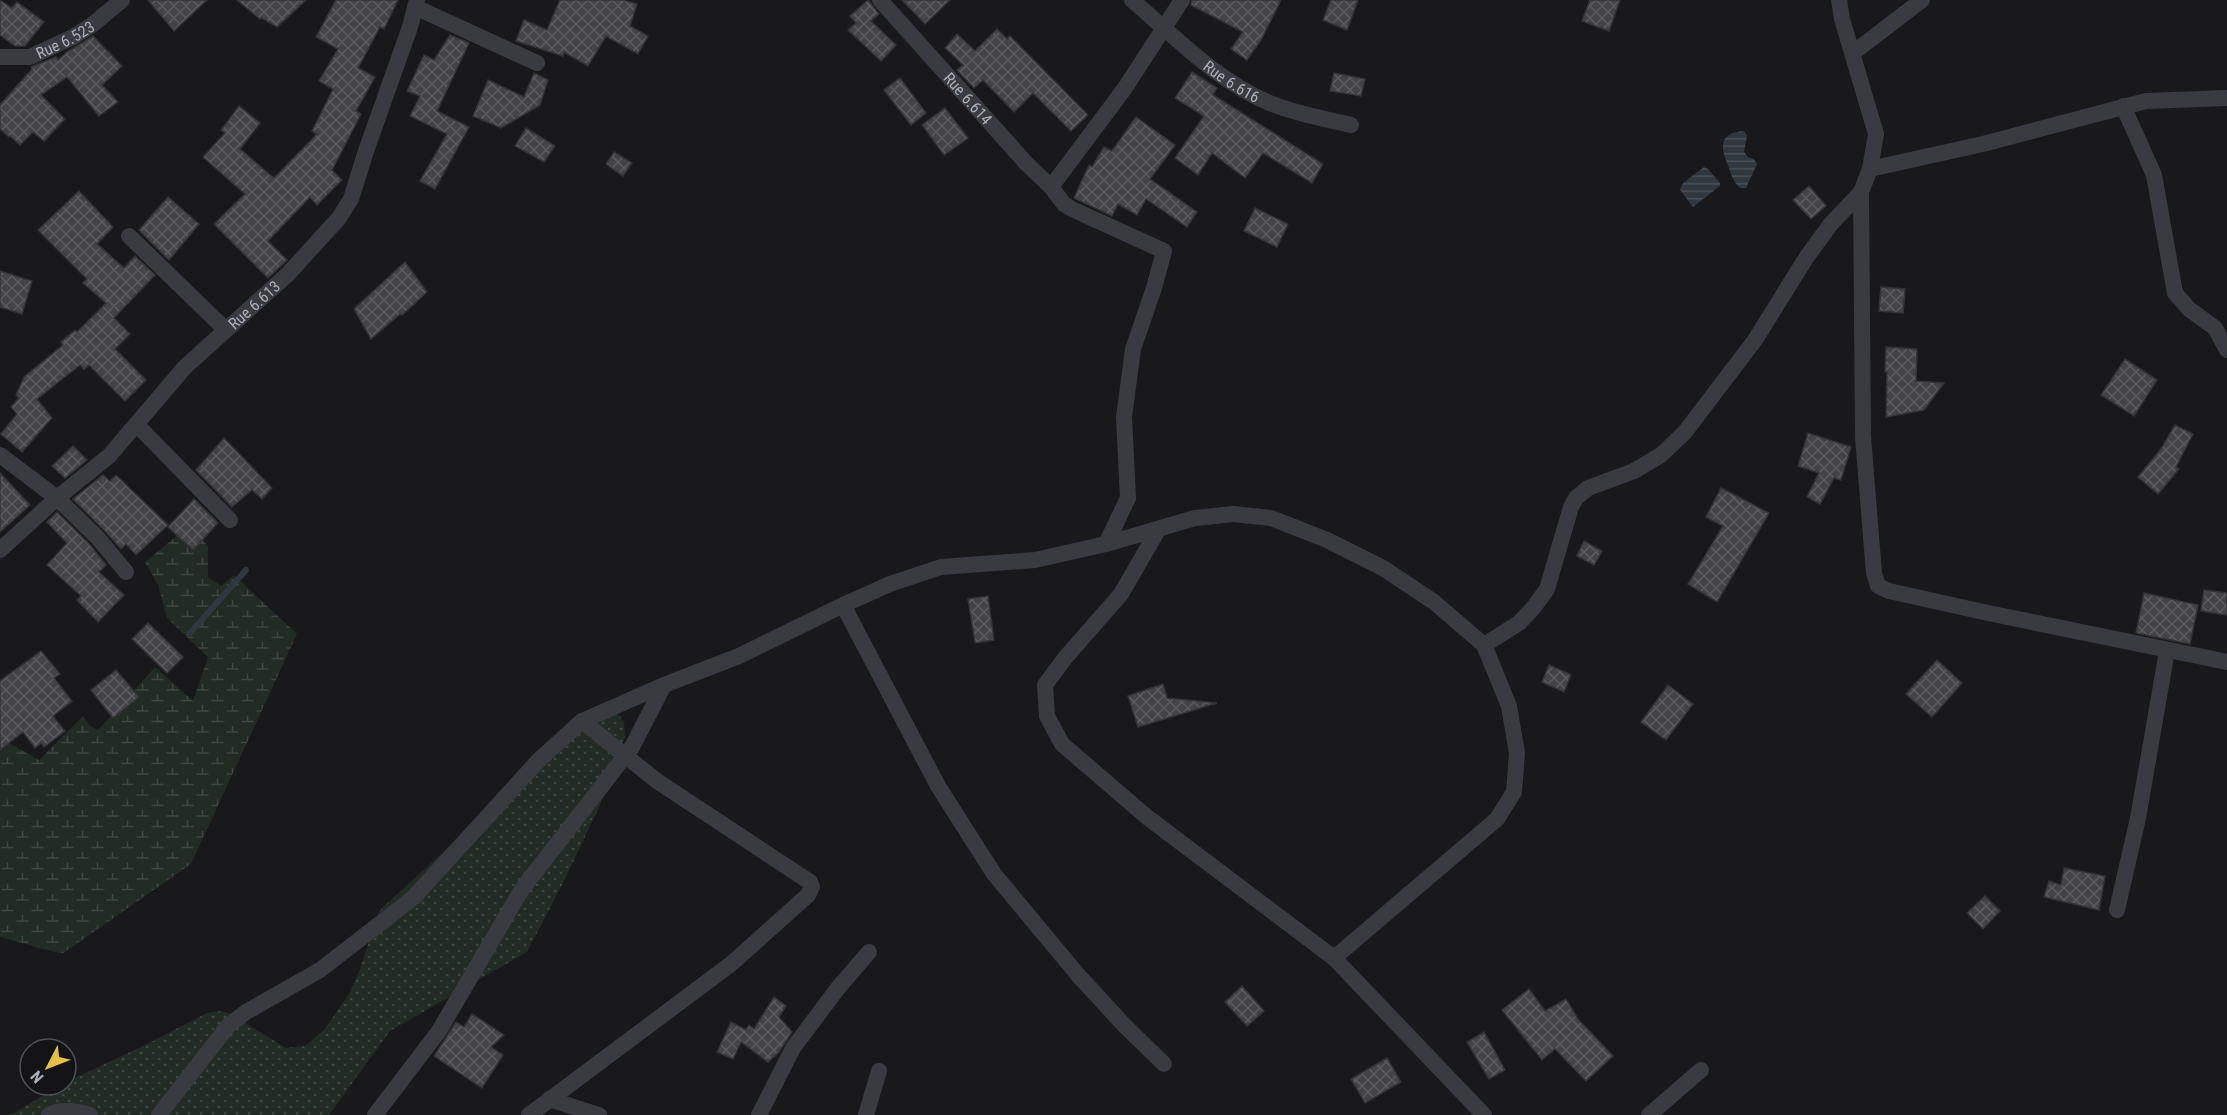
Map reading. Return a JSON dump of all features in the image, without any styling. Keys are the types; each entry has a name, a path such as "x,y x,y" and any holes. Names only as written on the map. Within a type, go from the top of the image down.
{"street":[{"name":"Rue 6.523","path":"0,57 30,57 92,25 122,0"},
{"name":"Rue 6.614","path":"880,0 982,111 1026,163 1054,183 1064,204 1164,251 1133,349 1124,417 1128,498 1106,544"},
{"name":"Rue 6.616","path":"1132,0 1230,81 1270,103 1351,125"},
{"path":"1054,183 1125,88 1182,0"},
{"path":"1484,645 1519,623 1547,588 1571,507 1576,498 1599,482 1634,471 1661,455 1685,432 1755,340 1812,249 1830,225 1861,192 1870,169 1876,134 1842,19 1839,0"},
{"path":"1853,53 1922,0"},
{"path":"416,3 537,63"},
{"name":"Rue 6.613","path":"0,550 57,498 109,456 185,367 288,274 339,218 351,199 416,3"},
{"path":"1870,169 1983,144 2146,100 2227,98"},
{"path":"2123,106 2154,175 2175,293 2189,309 2215,328 2227,350"},
{"path":"1861,192 1863,436 1874,573 1878,586 1889,591 1988,613 2227,662"},
{"path":"129,236 225,329"},
{"path":"137,425 230,520"},
{"path":"0,455 57,498 98,538 126,572"},
{"path":"159,1115 228,1026 246,1012 320,970 413,898 539,760 582,721 664,685 739,656 890,584 942,567 1035,560 1106,544 1195,518 1233,514 1271,518 1327,540 1383,568 1434,602 1484,645 1509,706 1517,753 1514,792 1497,819 1334,958"},
{"path":"1158,530 1121,594 1065,658 1045,685 1047,716 1062,744 1138,809 1334,958 1484,1115"},
{"path":"843,605 938,786 993,874 1078,975 1164,1064"},
{"path":"2117,910 2138,818 2168,651"},
{"path":"375,1115 440,1030 522,889 632,747 664,685"},
{"path":"529,1115 730,964 808,895 812,887 810,882 657,781 582,721"},
{"path":"759,1115 793,1048 838,988 869,952"},
{"path":"1649,1115 1701,1070"},
{"path":"866,1115 879,1071"},
{"path":"549,1099 599,1115"},
{"path":"49,1115 75,1110 90,1115"}],"green space":[{"path":"189,526 208,546 208,577 221,586 234,575 297,634 191,864 62,954 0,937 0,738 39,760 83,716 90,726 98,730 155,667 193,701 208,657 167,618 158,585 145,562"},
{"path":"603,705 619,715 624,722 625,737 600,805 527,952 390,1031 329,1115 8,1115 40,1097 78,1097 78,1076 207,1013 221,1011 231,1014 286,1048 305,1046 324,1030 349,994 360,969 379,911"}],"shaded area":[{"path":"1741,131 1747,136 1744,152 1757,164 1746,188 1740,188 1735,182 1723,149 1724,140 1728,136"},
{"path":"1704,167 1720,183 1720,186 1693,207 1680,190 1683,183"}],"building":[{"path":"0,0 12,8 17,2 44,22 25,46 15,46 0,35"},
{"path":"148,0 207,0 174,31"},
{"path":"237,0 306,0 277,27 260,19"},
{"path":"336,0 398,0 384,29 380,27 358,68 375,77 356,111 361,114 332,170 342,180 317,205 310,197 268,241 287,260 268,278 214,224 245,194 203,157 225,133 221,130 239,106 260,123 240,149 274,178 317,134 312,131 333,89 319,81 338,49 316,37"},
{"path":"560,0 623,0 637,4 630,26 648,36 638,54 606,36 588,66 564,52 563,56 516,41 524,20 547,30"},
{"path":"868,0 879,14 871,21 896,45 881,61 848,30 856,23 850,16"},
{"path":"902,0 950,0 925,24"},
{"path":"1192,0 1281,0 1261,40 1247,60 1231,49 1243,32 1191,5"},
{"path":"1331,0 1358,0 1347,30 1323,20"},
{"path":"1590,0 1620,0 1609,31 1582,21"},
{"path":"997,29 1007,39 1010,36 1088,115 1071,131 1033,93 1014,112 983,80 974,88 957,70 963,65 945,48 957,34 975,51"},
{"path":"450,35 469,43 437,111 469,127 435,189 420,181 447,134 410,116 420,96 407,91 424,55 434,60"},
{"path":"93,36 122,66 102,85 118,102 99,116 67,77 41,95 65,119 44,141 33,132 20,145 0,129 0,105 32,69 31,67 56,57 58,60"},
{"path":"1192,72 1217,88 1213,95 1323,164 1312,183 1263,153 1245,178 1212,153 1198,175 1175,158 1204,116 1175,98"},
{"path":"534,73 548,80 540,105 501,128 473,116 488,80 524,97"},
{"path":"1334,73 1365,79 1361,96 1330,91"},
{"path":"900,78 926,113 911,125 884,90"},
{"path":"945,108 968,138 944,155 922,125"},
{"path":"1136,117 1175,145 1150,179 1197,212 1187,227 1146,199 1137,215 1118,204 1112,216 1074,198 1089,165 1092,167 1104,147 1112,151"},
{"path":"526,128 555,146 544,162 515,146"},
{"path":"614,152 632,163 623,176 606,164"},
{"path":"1809,186 1826,206 1811,219 1793,200"},
{"path":"79,191 113,227 97,244 124,268 135,256 155,275 114,318 130,334 115,349 146,380 125,401 89,365 84,370 80,365 37,399 52,418 22,452 1,434 17,414 11,407 19,398 16,395 24,377 63,345 61,342 75,330 77,332 106,303 83,283 87,279 38,230"},
{"path":"168,197 199,224 169,260 139,230"},
{"path":"1255,208 1288,224 1277,247 1244,231"},
{"path":"405,262 427,292 371,339 354,309"},
{"path":"0,271 32,281 22,314 0,307"},
{"path":"1881,287 1905,289 1903,313 1879,311"},
{"path":"1886,347 1917,349 1916,381 1944,383 1924,410 1886,417"},
{"path":"2125,359 2157,380 2134,416 2101,395"},
{"path":"2175,425 2193,434 2176,467 2179,469 2158,494 2138,477 2161,449"},
{"path":"1808,433 1851,447 1841,480 1834,478 1820,504 1807,497 1819,473 1798,466"},
{"path":"224,438 272,488 262,499 252,490 232,507 196,470"},
{"path":"73,446 87,460 65,478 52,466"},
{"path":"0,473 30,505 0,532"},
{"path":"103,475 110,481 116,475 168,525 136,555 126,544 121,549 73,499"},
{"path":"1721,488 1769,513 1717,602 1688,584 1723,526 1706,517"},
{"path":"194,499 218,523 193,550 168,527"},
{"path":"57,512 90,545 106,565 99,572 124,595 98,622 77,600 81,596 47,565 67,543 47,522"},
{"path":"1584,541 1602,551 1594,565 1577,556"},
{"path":"2204,590 2227,593 2227,615 2201,611"},
{"path":"2144,593 2198,605 2190,644 2136,633"},
{"path":"988,596 994,640 975,643 968,599"},
{"path":"148,623 183,657 167,673 132,639"},
{"path":"41,651 60,674 54,678 72,701 53,716 65,731 44,747 41,743 35,748 23,732 0,750 0,681"},
{"path":"1937,660 1962,683 1932,717 1906,694"},
{"path":"1549,665 1571,675 1564,692 1542,682"},
{"path":"116,670 139,697 113,718 91,690"},
{"path":"1163,684 1167,698 1217,703 1138,727 1128,696"},
{"path":"1668,685 1693,704 1666,740 1641,722"},
{"path":"2064,868 2105,876 2099,910 2044,897 2049,881 2061,885"},
{"path":"1985,896 2000,911 1983,929 1967,913"},
{"path":"1242,986 1264,1011 1247,1026 1225,1002"},
{"path":"1529,989 1545,1011 1566,999 1578,1019 1613,1056 1586,1081 1555,1049 1542,1060 1502,1010"},
{"path":"774,997 786,1006 779,1017 792,1032 779,1052 768,1062 741,1042 733,1059 717,1052 731,1022 746,1030 749,1025 754,1029"},
{"path":"472,1014 504,1035 491,1047 503,1055 482,1088 434,1056 456,1022 464,1027"},
{"path":"1484,1032 1505,1070 1489,1079 1467,1042"},
{"path":"1387,1058 1401,1082 1365,1103 1351,1079"}],"waterway":[{"path":"190,633 246,570"}]}
